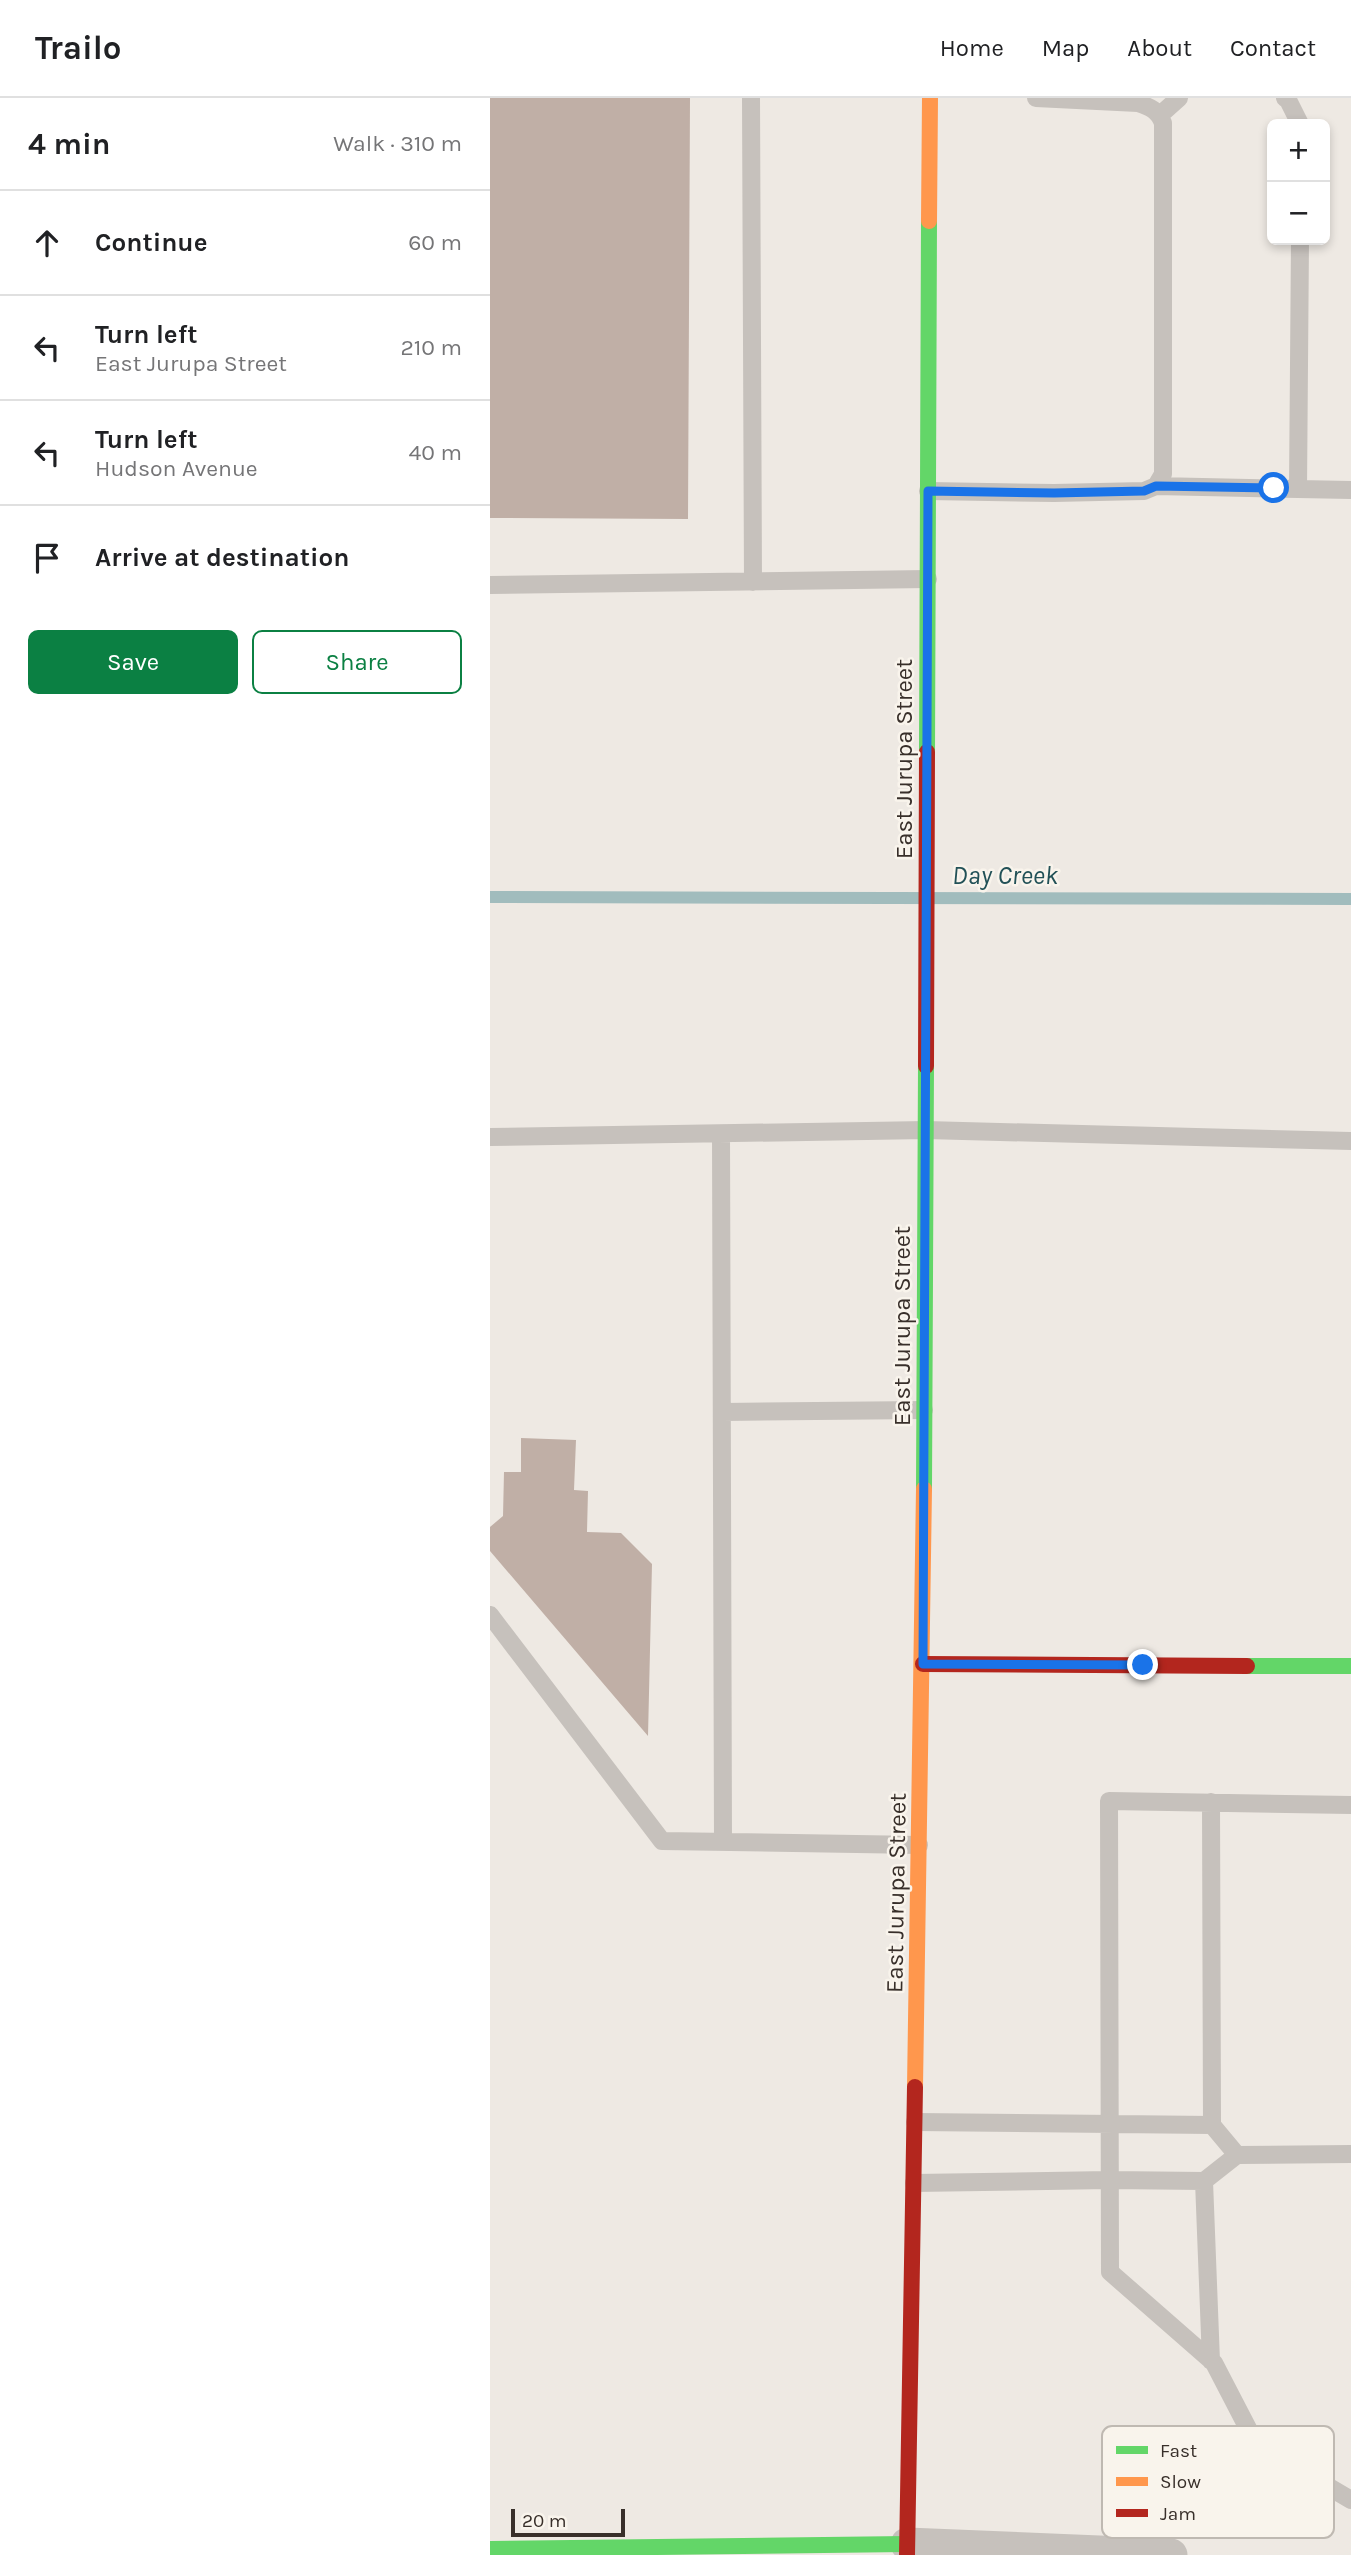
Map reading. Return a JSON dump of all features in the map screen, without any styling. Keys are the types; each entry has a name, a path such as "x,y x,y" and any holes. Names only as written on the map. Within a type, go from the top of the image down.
{"main road":[{"name":"East Jurupa Street","path":"907,2550 923,1664 930,98"},
{"path":"923,1664 1351,1666"},
{"path":"490,2549 907,2550"}],"street":[{"path":"907,2550 1171,2555"}],"lane":[{"path":"751,98 753,582"},
{"path":"1036,98 1138,103 1153,108 1163,122 1163,474 1156,486"},
{"path":"1160,115 1180,98"},
{"path":"1285,98 1289,100 1298,119"},
{"path":"1298,489 1300,245"},
{"path":"928,491 1054,493 1144,491 1156,486 1351,490"},
{"path":"490,585 928,579"},
{"path":"490,1137 926,1130 1351,1141"},
{"path":"721,1134 723,1842"},
{"path":"723,1412 924,1410"},
{"path":"490,1615 662,1840 919,1845"},
{"path":"1246,2426 1211,2361 1110,2272 1109,1801 1351,1805"},
{"path":"1211,1802 1212,2125 1237,2155"},
{"path":"915,2122 1212,2125"},
{"path":"914,2183 1109,2180 1204,2182 1237,2155 1351,2154"},
{"path":"1204,2182 1211,2361"},
{"path":"1334,2490 1351,2500"}],"building":[{"path":"490,98 690,98 688,519 490,518"},
{"path":"521,1438 576,1440 574,1490 588,1491 587,1532 621,1533 652,1564 648,1736 490,1551 490,1527 503,1516 504,1472 521,1472"}],"waterway":[{"name":"Day Creek","path":"490,897 1351,899"}],"traffic: fast":[{"path":"927,752 929,221"},
{"path":"924,1489 926,1066"},
{"path":"1247,1666 1351,1666"},
{"path":"490,2549 907,2544"}],"traffic: slow":[{"path":"929,221 930,98"},
{"path":"915,2087 924,1489"}],"traffic: jam":[{"path":"926,1066 927,752"},
{"path":"923,1664 1247,1666"},
{"path":"907,2555 915,2087"}],"route":[{"path":"1143,1665 923,1664 928,491 1054,493 1144,491 1156,486 1274,488"}]}
